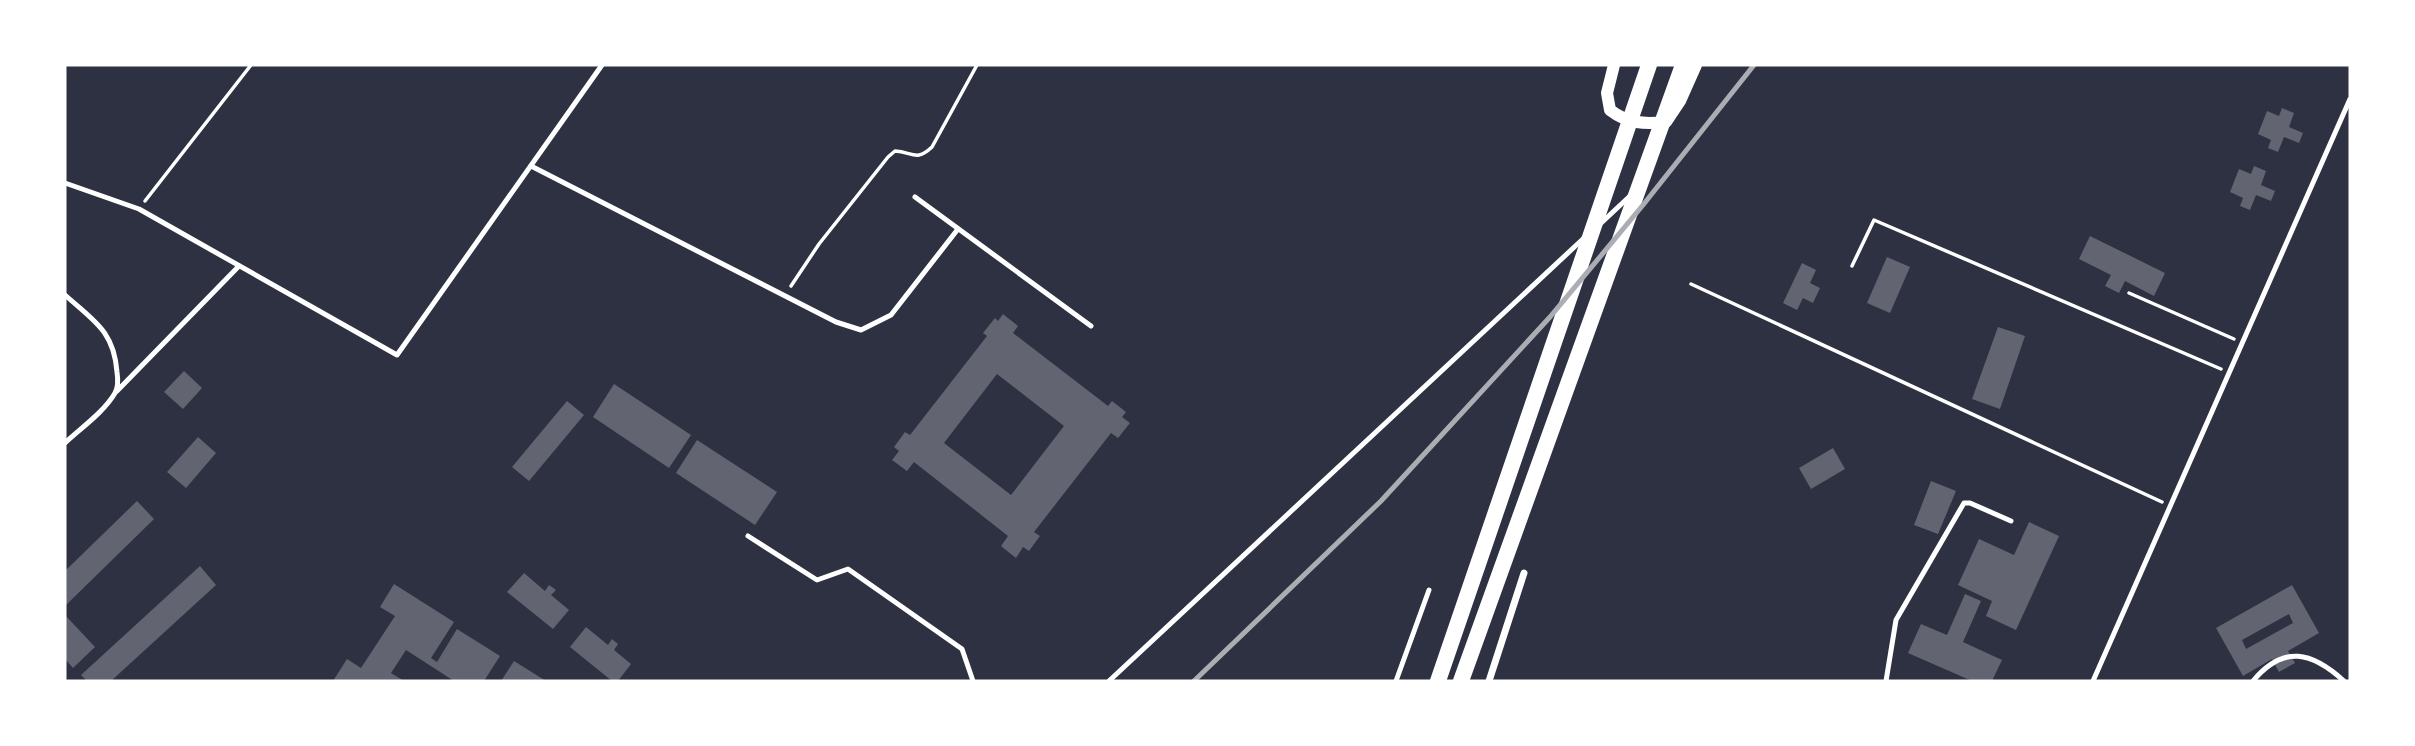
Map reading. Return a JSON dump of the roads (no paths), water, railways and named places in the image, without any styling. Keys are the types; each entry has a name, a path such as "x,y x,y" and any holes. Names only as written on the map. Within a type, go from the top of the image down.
{"main road":[{"path":"1438,681 1649,65"},
{"path":"1461,681 1683,65"}],"street":[{"path":"1614,65 1606,93 1609,110 1621,119 1644,124 1666,122 1680,102 1696,65"},
{"path":"1489,681 1524,573"}],"lane":[{"path":"65,183 139,209 397,355 602,65"},
{"path":"2093,681 2350,99"},
{"path":"1109,681 1638,188 1653,162 1666,122"},
{"path":"531,166 836,322 861,330 891,315 958,229"},
{"path":"915,197 1091,326"},
{"path":"65,443 239,266"},
{"path":"65,296 105,331 115,352 117,391"},
{"path":"1886,681 1896,620 1964,503 1970,503 2011,521"},
{"path":"748,536 817,580 848,569 962,649 973,681"},
{"path":"1396,681 1429,590"},
{"path":"2253,681 2280,659 2302,655 2325,664 2344,681"}],"railway":[{"path":"1194,681 1381,501 1550,317 1754,65"}]}
